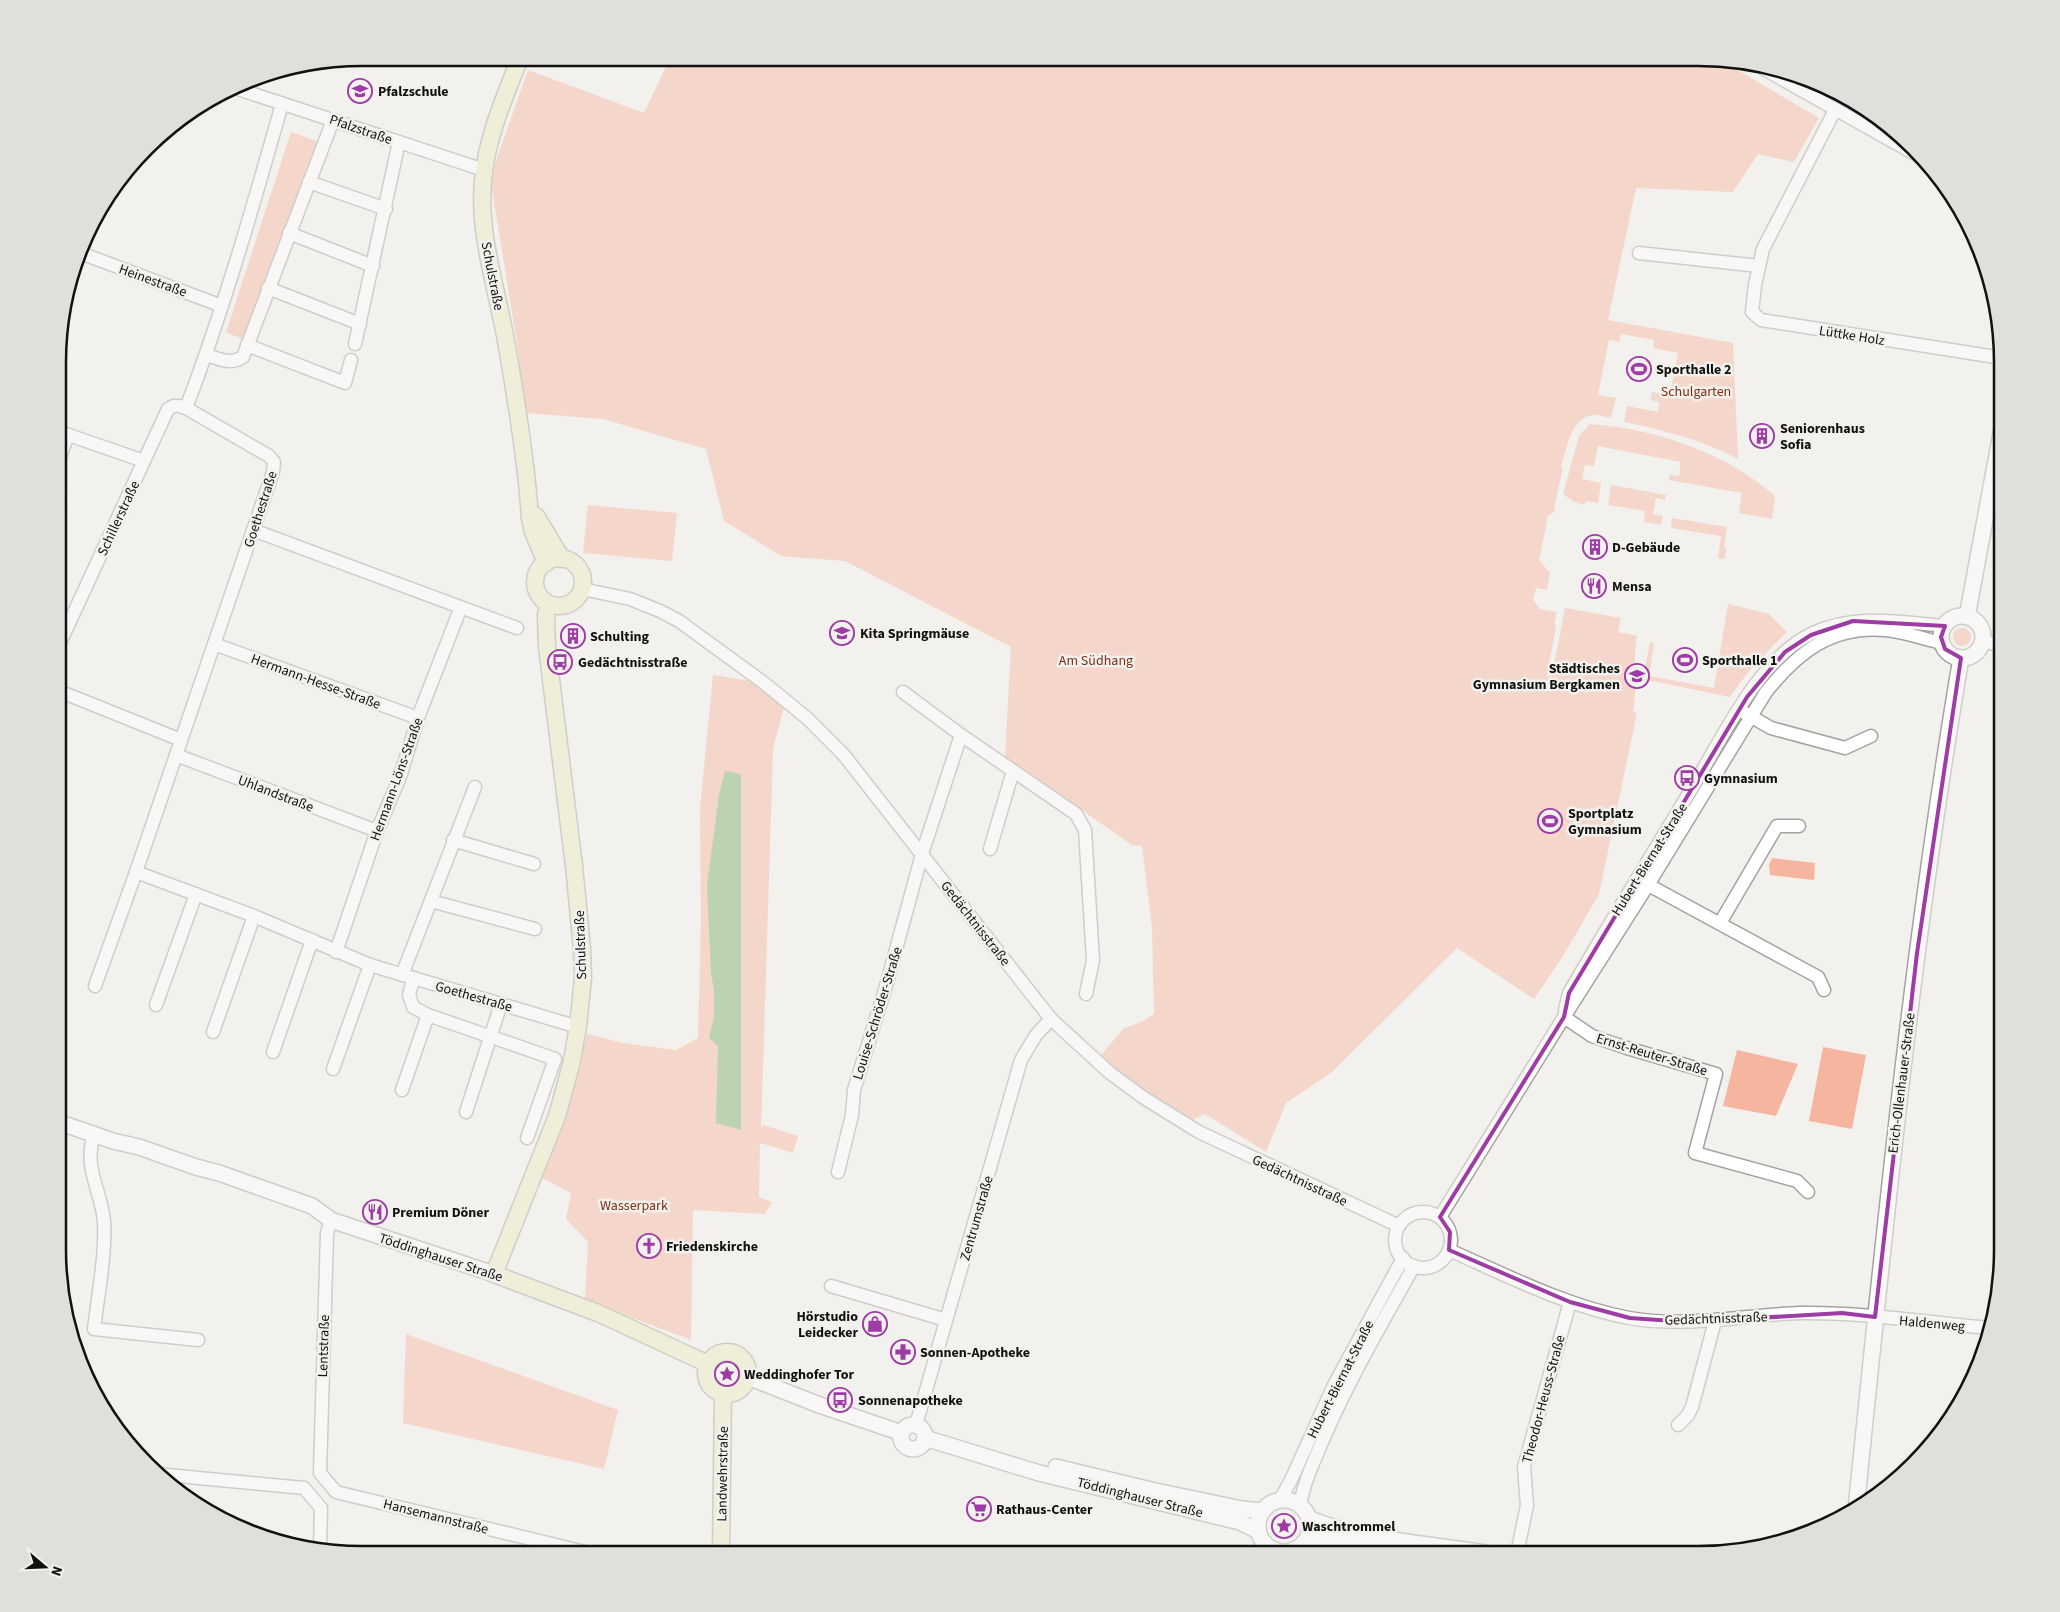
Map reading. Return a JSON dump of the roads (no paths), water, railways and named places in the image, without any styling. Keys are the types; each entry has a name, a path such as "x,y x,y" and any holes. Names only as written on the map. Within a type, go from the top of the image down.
{"main road":[{"name":"Schulstraße","path":"517,66 492,137 484,170 482,199 490,262 506,341 533,532 546,563"},
{"name":"Schulstraße","path":"528,499 544,531 562,559"},
{"path":"562,559 577,566 581,573 582,590 576,599 566,605 548,604 538,594 537,574 546,563 562,559"},
{"name":"Schulstraße","path":"494,1274 557,1116 571,1065 578,1027 583,978 581,922 547,647 546,614 548,604"},
{"name":"Töddinghauser Straße","path":"494,1274 598,1313 708,1364"},
{"path":"731,1352 742,1359 748,1370 748,1377 743,1387 739,1390 723,1394 713,1389 710,1385 706,1375 708,1364 714,1356 720,1353 731,1352"},
{"name":"Landwehrstraße","path":"721,1546 723,1394"}],"street":[{"path":"1779,78 1898,144"},
{"name":"Pfalzstraße","path":"244,91 484,170"},
{"path":"186,408 222,306 282,104"},
{"name":"Lüttke Holz","path":"1836,110 1763,249 1752,312 1761,320 1994,357"},
{"path":"206,355 236,362 242,357 334,120"},
{"path":"355,344 399,142"},
{"path":"309,182 386,208"},
{"path":"289,233 373,266"},
{"path":"1639,254 1759,266"},
{"name":"Heinestraße","path":"87,255 222,306"},
{"path":"268,288 360,324"},
{"path":"247,345 346,383 351,360"},
{"name":"Schillerstraße","path":"66,631 168,409 172,406 186,408"},
{"name":"Goethestraße","path":"95,986 273,472 274,462 269,456 186,408"},
{"path":"66,435 144,461"},
{"path":"1967,617 1994,471"},
{"path":"253,530 517,628"},
{"name":"Gedächtnisstraße","path":"582,590 630,599 667,614 691,629 764,683 808,719 830,741 922,854 1051,1019 1121,1081 1187,1125 1399,1226"},
{"name":"Hermann-Löns-Straße","path":"336,952 377,831 400,777 418,718 460,607"},
{"path":"1967,617 1978,623 1981,628 1983,641 1978,652 1967,658 1961,658 1949,654 1942,643 1942,632 1945,626 1954,618 1967,617"},
{"name":"Hubert-Biernat-Straße","path":"1564,1017 1569,993 1636,878 1739,709 1770,666 1838,623 1889,621 1945,626"},
{"name":"Hubert-Biernat-Straße","path":"1440,1217 1648,886 1750,717 1766,692 1805,644 1854,630 1868,629 1889,631 1942,643"},
{"path":"1983,641 1994,644"},
{"name":"Hermann-Hesse-Straße","path":"214,644 418,718"},
{"name":"Erich-Ollenhauer-Straße","path":"1857,1499 1898,1101 1942,774 1961,658"},
{"path":"903,692 1012,771 1076,814 1085,830 1093,960 1086,994"},
{"path":"66,694 180,740"},
{"path":"1739,709 1771,728 1845,748 1871,736"},
{"path":"922,854 961,735"},
{"name":"Uhlandstraße","path":"176,755 377,831"},
{"path":"990,849 1012,771"},
{"path":"474,787 430,901 408,977 409,995 413,1007 428,1015 554,1059 527,1138"},
{"path":"1720,923 1777,826 1799,826"},
{"path":"453,840 534,864"},
{"name":"Louise-Schröder-Straße","path":"838,1172 852,1115 854,1090 884,993 922,854"},
{"name":"Goethestraße","path":"136,872 254,916 370,965 578,1027"},
{"path":"1636,878 1818,977 1824,990"},
{"path":"156,1005 196,894"},
{"path":"430,901 535,929"},
{"path":"213,1032 254,916"},
{"path":"273,1052 312,940"},
{"path":"333,1069 370,965"},
{"path":"466,1112 492,1037 501,1004"},
{"path":"402,1090 428,1015"},
{"name":"Ernst-Reuter-Straße","path":"1564,1017 1592,1036 1716,1074 1695,1153 1797,1181 1808,1192"},
{"name":"Zentrumstraße","path":"916,1425 1021,1060 1036,1035 1051,1019"},
{"name":"Töddinghauser Straße","path":"66,1125 219,1173 312,1206 331,1220 494,1274"},
{"path":"94,1135 90,1146 89,1160 104,1220 94,1329 198,1340"},
{"path":"1417,1212 1429,1212 1440,1217 1450,1232 1449,1250 1443,1259 1435,1265 1414,1266 1403,1258 1396,1243 1399,1226 1406,1217 1417,1212"},
{"name":"Lentstraße","path":"331,1220 326,1233 320,1473 336,1492"},
{"name":"Gedächtnisstraße","path":"1449,1250 1570,1302 1630,1318 1688,1322 1797,1313 1842,1313 1875,1318"},
{"name":"Hubert-Biernat-Straße","path":"1280,1500 1334,1385 1403,1258"},
{"name":"Hubert-Biernat-Straße","path":"1300,1505 1304,1486 1330,1423 1362,1358 1414,1266"},
{"path":"831,1286 946,1320"},
{"name":"Theodor-Heuss-Straße","path":"1519,1546 1527,1505 1524,1467 1570,1302"},
{"name":"Haldenweg","path":"1875,1318 1983,1328"},
{"path":"1678,1425 1688,1415 1692,1407 1715,1321"},
{"path":"748,1377 822,1406 902,1433"},
{"path":"916,1425 924,1432 925,1438 921,1446 910,1448 904,1444 902,1433 907,1426 916,1425"},
{"name":"Töddinghauser Straße","path":"925,1438 1039,1473 1240,1522 1258,1531 1268,1546"},
{"name":"Töddinghauser Straße","path":"1020,1466 1061,1467 1150,1490 1242,1510 1262,1511"},
{"path":"171,1475 304,1488 321,1508 320,1542"},
{"name":"Hansemannstraße","path":"336,1492 560,1546"},
{"path":"1258,1531 1262,1511 1273,1502 1287,1500 1300,1505 1308,1514 1310,1534 1307,1540 1324,1539 1363,1546"},
{"path":"1310,1520 1326,1526 1439,1546"},
{"name":"Töddinghauser Straße","path":"1302,1546 1307,1540"}],"place":[{"name":"Pfalzschule","path":"360,91"},
{"name":"Sporthalle 2","path":"1639,369"},
{"name":"Seniorenhaus Sofia","path":"1762,436"},
{"name":"D-Gebäude","path":"1595,547"},
{"name":"Mensa","path":"1594,586"},
{"name":"Kita Springmäuse","path":"842,633"},
{"name":"Schulting","path":"573,636"},
{"name":"Sporthalle 1","path":"1685,660"},
{"name":"Gedächtnisstraße","path":"560,662"},
{"name":"Städtisches Gymnasium Bergkamen","path":"1637,676"},
{"name":"Gymnasium","path":"1687,778"},
{"name":"Sportplatz Gymnasium","path":"1550,821"},
{"name":"Premium Döner","path":"375,1212"},
{"name":"Friedenskirche","path":"649,1246"},
{"name":"Hörstudio Leidecker","path":"875,1324"},
{"name":"Sonnen-Apotheke","path":"903,1352"},
{"name":"Weddinghofer Tor","path":"727,1374"},
{"name":"Sonnenapotheke","path":"840,1400"},
{"name":"Rathaus-Center","path":"979,1509"},
{"name":"Waschtrommel","path":"1284,1526"}],"park label":[{"name":"Schulgarten","path":"1696,391"},
{"name":"Am Südhang","path":"1096,660"},
{"name":"Wasserpark","path":"634,1205"}]}
